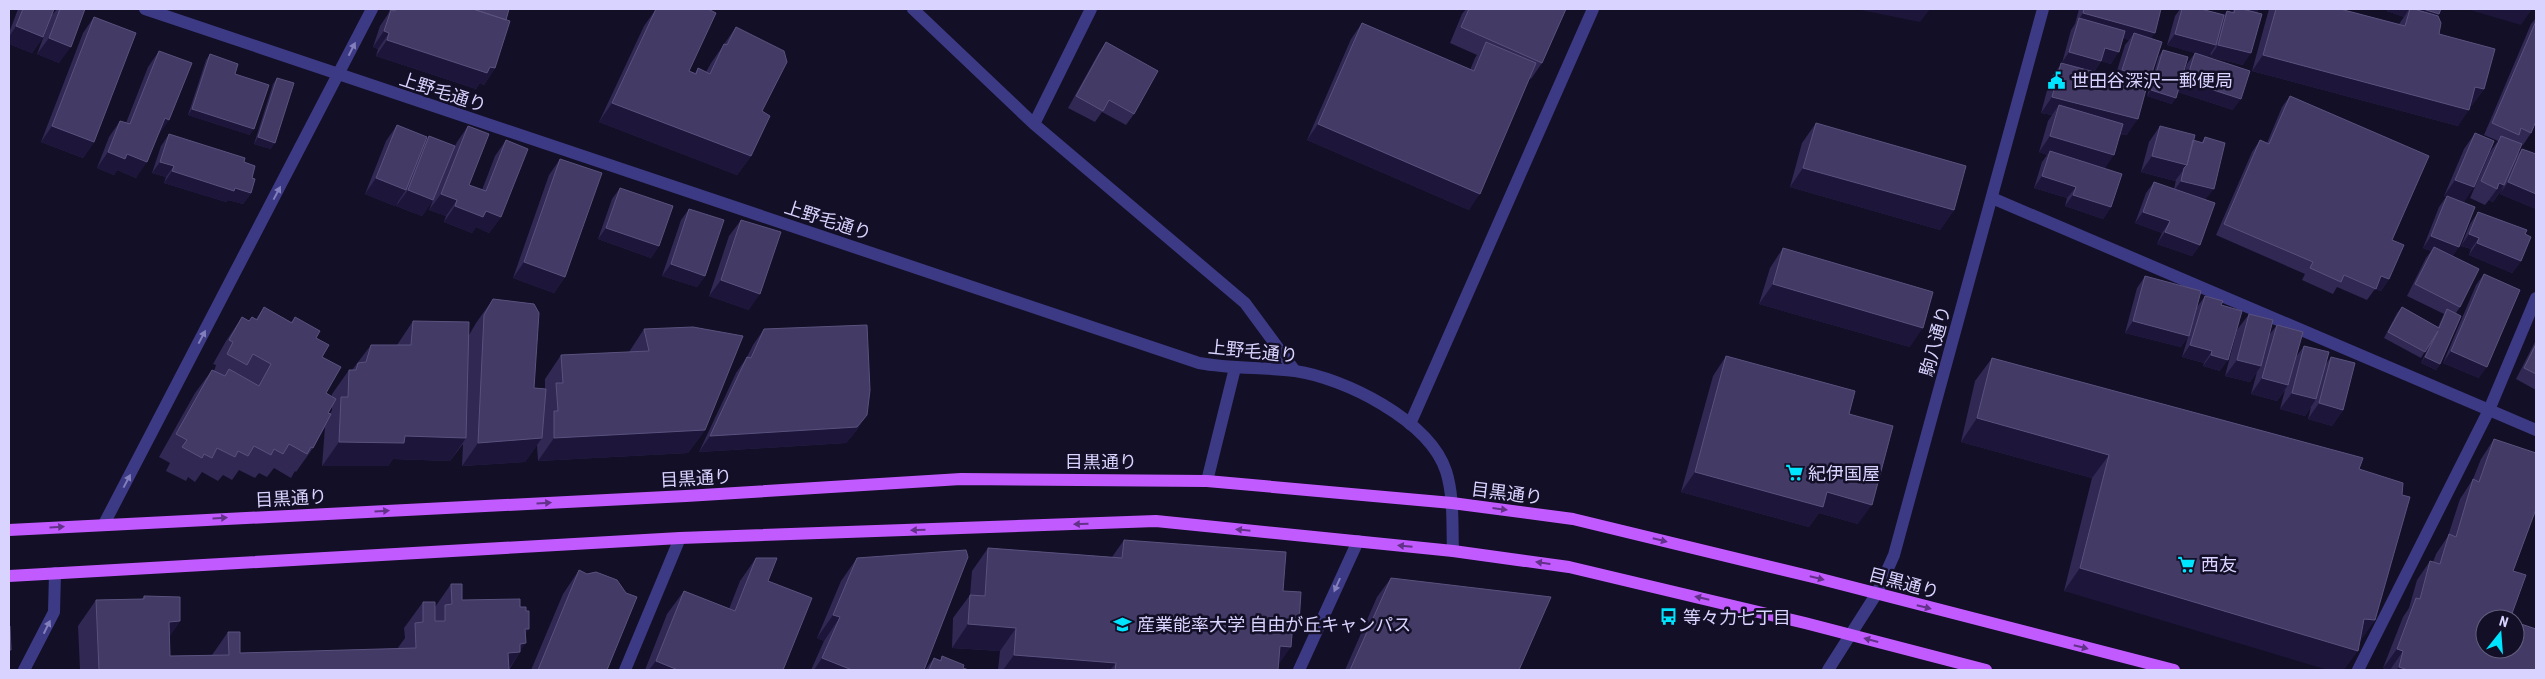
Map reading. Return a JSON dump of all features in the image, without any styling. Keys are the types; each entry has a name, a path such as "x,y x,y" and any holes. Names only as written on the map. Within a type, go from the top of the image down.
{"main road":[{"name":"目黒通り","path":"9,530 686,496 961,479 1207,480 1452,503 1573,519 1877,593 2174,670"},
{"path":"9,576 680,538 1156,521 1453,550 1568,566 1851,634 1986,670"}],"street":[{"name":"上野毛通り","path":"145,9 1200,363 1235,368 1295,371 1326,379 1357,391 1385,406 1410,424 1430,444 1446,470 1452,503 1453,550"},
{"path":"104,524 372,9"},
{"path":"913,9 1034,124 1245,303 1295,371"},
{"path":"1034,124 1092,9"},
{"path":"1410,424 1593,9"},
{"name":"駒八通り","path":"1828,670 1877,593 1894,555 2043,9"},
{"path":"1992,198 2536,430"},
{"path":"2358,670 2489,410 2536,298"},
{"path":"1207,480 1235,368"},
{"path":"626,670 680,538"},
{"path":"1299,670 1358,541"},
{"path":"24,670 54,612 55,573"}],"building":[{"path":"23,9 54,9 43,37 16,26"},
{"path":"60,9 85,9 71,47 49,38"},
{"path":"396,9 473,9 510,21 495,68 490,67 487,73 387,40 389,33 384,31 391,10 395,11"},
{"path":"473,9 509,9 506,20"},
{"path":"656,9 708,9 716,13 689,71 696,74 698,68 710,74 724,44 727,45 736,27 784,51 787,62 762,111 770,116 751,156 612,103"},
{"path":"1469,9 1566,9 1542,63 1461,27"},
{"path":"2084,9 2161,9 2155,33 2083,13"},
{"path":"2182,9 2201,9 2224,15 2216,45 2175,34"},
{"path":"2235,9 2262,14 2251,53 2218,45 2227,11 2234,13"},
{"path":"2276,9 2340,9 2405,26 2410,9 2438,16 2441,23 2439,34 2495,49 2484,89 2475,87 2469,110 2263,55"},
{"path":"2423,9 2441,9 2439,14"},
{"path":"94,17 136,33 94,142 52,126"},
{"path":"2079,18 2125,31 2119,52 2105,48 2101,61 2069,52"},
{"path":"2536,21 2536,121 2531,133 2521,128 2519,135 2492,123"},
{"path":"1362,23 1474,71 1486,42 1536,63 1480,194 1318,124"},
{"path":"2134,33 2162,42 2150,79 2122,70"},
{"path":"1106,42 1158,71 1134,114 1109,100 1103,111 1076,96"},
{"path":"2163,50 2188,57 2176,98 2151,90"},
{"path":"159,51 192,63 169,120 165,118 147,162 127,154 125,159 108,152 120,121 130,124"},
{"path":"2195,53 2250,71 2241,99 2186,81"},
{"path":"210,54 238,64 235,74 269,85 254,129 192,109"},
{"path":"2061,63 2147,86 2138,119 2052,97"},
{"path":"277,78 294,83 275,143 258,137"},
{"path":"2290,96 2429,156 2392,240 2404,245 2389,279 2381,276 2376,289 2344,275 2341,282 2310,268 2313,262 2224,224 2260,140 2269,144"},
{"path":"2059,105 2123,124 2114,155 2050,136"},
{"path":"1816,123 1966,166 1954,210 1803,168"},
{"path":"397,125 427,137 406,190 376,178"},
{"path":"468,126 489,134 469,185 486,191 506,140 528,149 501,217 486,211 483,217 455,206 457,200 441,194"},
{"path":"2160,126 2195,135 2187,165 2152,156"},
{"path":"2475,133 2494,141 2474,187 2455,180"},
{"path":"169,134 245,158 244,162 255,166 252,178 255,179 251,193 235,188 234,191 172,171 174,166 160,162"},
{"path":"429,136 455,146 433,200 408,190"},
{"path":"2501,136 2522,144 2504,185 2499,183 2497,189 2481,181"},
{"path":"2205,137 2225,143 2214,189 2181,181 2193,140 2203,143"},
{"path":"2522,149 2536,154 2536,194 2508,182"},
{"path":"2050,151 2122,174 2111,207 2073,195 2076,187 2042,176"},
{"path":"560,159 602,173 565,277 524,262"},
{"path":"2154,182 2215,203 2200,245 2165,232 2170,221 2143,212"},
{"path":"620,188 673,206 659,246 606,228"},
{"path":"2447,196 2475,207 2459,247 2431,236"},
{"path":"689,209 724,220 705,276 671,264"},
{"path":"2478,212 2527,230 2525,234 2531,237 2521,261 2477,243 2479,238 2469,234"},
{"path":"741,220 781,232 760,294 721,280"},
{"path":"2434,247 2479,269 2460,307 2415,284"},
{"path":"1783,248 1933,292 1923,328 1773,284"},
{"path":"2484,274 2520,290 2487,367 2451,351"},
{"path":"2145,276 2201,291 2189,336 2133,321"},
{"path":"2205,296 2223,301 2221,305 2242,311 2228,360 2211,355 2212,351 2190,345"},
{"path":"493,299 534,304 539,313 534,388 546,389 542,438 478,443 484,315"},
{"path":"264,307 292,323 295,317 320,331 316,338 329,345 322,357 341,367 326,393 336,399 328,413 331,414 313,448 311,447 307,454 289,444 283,454 274,449 271,455 254,446 248,456 238,451 235,457 217,448 212,458 204,454 202,458 182,447 187,440 176,434 212,370 225,376 229,369 259,386 271,364 253,354 247,365 227,354 233,342 229,340 242,317 249,321 252,317 257,320"},
{"path":"2402,307 2439,328 2447,309 2461,316 2440,364 2425,357 2438,331 2425,352 2388,332"},
{"path":"2249,314 2273,320 2261,366 2237,360"},
{"path":"413,321 469,322 466,438 405,436 404,443 339,442 341,397 348,397 349,370 356,370 358,363 366,362 371,345 411,345"},
{"path":"867,325 870,390 867,415 857,427 710,436 747,357 751,358 764,329"},
{"path":"2277,325 2303,332 2288,385 2262,378"},
{"path":"693,327 743,336 705,430 554,438 554,411 558,411 556,383 563,383 561,355 649,351 644,329"},
{"path":"2536,344 2536,374 2524,368"},
{"path":"2304,346 2329,352 2316,399 2292,393"},
{"path":"1726,356 1855,391 1849,414 1893,426 1872,505 1827,492 1823,507 1695,472"},
{"path":"2331,357 2355,363 2343,410 2319,403"},
{"path":"1992,358 2363,458 2359,469 2403,483 2402,495 2410,497 2375,620 2364,619 2358,651 2080,568 2109,455 1977,418"},
{"path":"2494,439 2536,453 2536,509 2513,571 2526,575 2514,609 2475,609 2475,659 2525,659 2525,625 2536,629 2536,670 2408,670 2399,667 2403,651 2397,649 2416,598 2420,599 2430,561 2440,564 2449,534 2456,537 2473,479 2479,482"},
{"name":"産業能率大学 自由が丘キャンパス","path":"1124,540 1286,552 1283,591 1301,592 1299,623 1293,622 1291,647 1280,646 1278,670 1115,670 1116,663 1014,655 1016,628 968,624 970,595 985,596 988,548 1122,558"},
{"path":"966,550 968,557 924,670 852,670 822,658 840,617 833,615 857,558"},
{"path":"756,558 777,558 768,581 812,598 783,670 678,670 656,661 684,591 735,611"},
{"path":"579,570 587,574 596,572 617,580 626,593 637,597 607,670 538,670"},
{"path":"1391,578 1551,597 1519,670 1350,670"},
{"path":"451,584 462,584 462,600 520,599 520,607 526,607 526,611 529,611 529,629 525,629 526,643 520,644 520,652 508,653 509,670 99,670 96,600 144,599 144,596 180,597 180,621 169,622 170,656 229,655 228,632 240,632 240,653 416,648 415,623 423,622 423,602 435,602 435,621 445,621 445,605 452,604"},
{"path":"10,626 11,650 9,650"},
{"path":"942,656 964,665 963,668 969,670 929,670 934,658 941,661"}],"place":[{"name":"世田谷深沢一郵便局","path":"2057,80"},
{"name":"紀伊国屋","path":"1794,473"},
{"name":"西友","path":"2187,564"},
{"name":"等々力七丁目","path":"1669,617"},
{"name":"産業能率大学 自由が丘キャンパス","path":"1123,624"}]}
